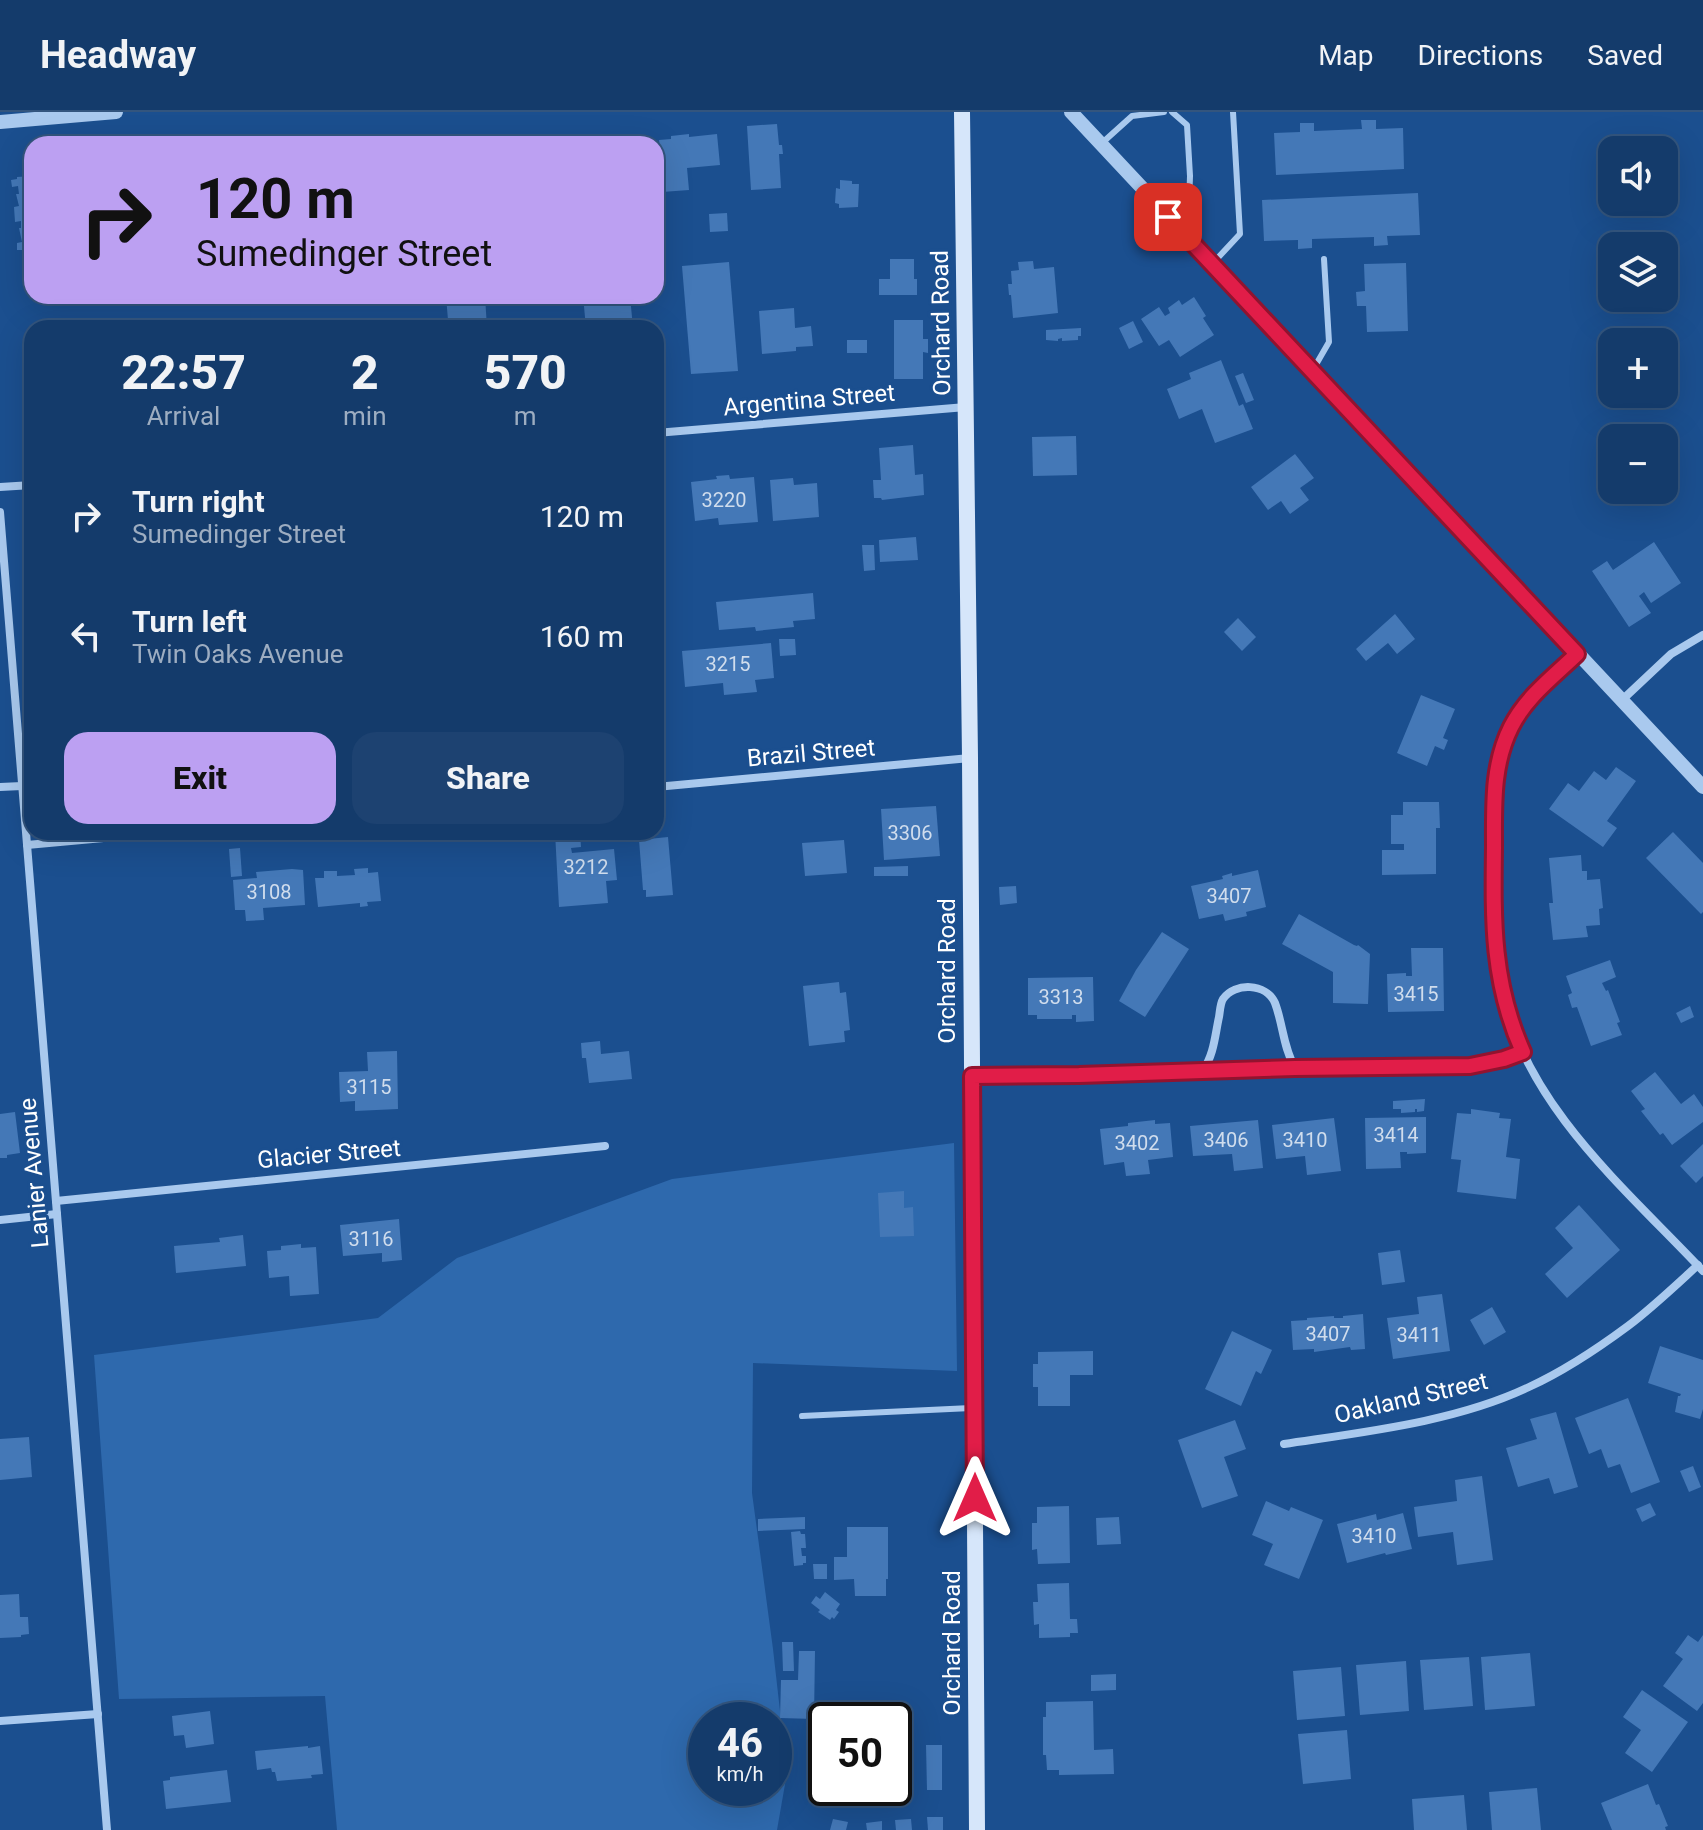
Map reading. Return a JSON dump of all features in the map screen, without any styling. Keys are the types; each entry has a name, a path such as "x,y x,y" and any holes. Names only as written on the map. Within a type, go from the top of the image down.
{"main road":[{"name":"Orchard Road","path":"962,112 977,1830"}],"street":[{"path":"0,122 116,112"},
{"path":"1071,112 1703,787"},
{"name":"Argentina Street","path":"664,432 966,407"},
{"path":"0,487 24,486"},
{"name":"Lanier Avenue","path":"0,512 24,810"},
{"path":"1621,701 1671,654 1703,635"},
{"path":"1577,654 1527,702 1511,726 1499,756 1494,780 1493,918 1496,958 1504,998 1523,1052 1554,1107 1587,1149 1700,1268"},
{"name":"Brazil Street","path":"664,786 970,758"},
{"path":"0,787 22,786"},
{"name":"Lanier Avenue","path":"27,840 107,1830"},
{"path":"27,845 82,840"},
{"path":"1203,1070 1214,1046 1223,999 1231,991 1248,987 1262,990 1274,1001 1288,1055 1295,1068"},
{"path":"972,1076 1470,1066 1523,1052"},
{"name":"Glacier Street","path":"56,1201 605,1146"},
{"path":"0,1220 57,1214"},
{"name":"Oakland Street","path":"1284,1444 1376,1430 1493,1402 1587,1355 1630,1325 1700,1268"},
{"path":"0,1721 98,1714"}],"lane":[{"path":"1101,144 1132,116 1164,112"},
{"path":"1172,112 1187,125 1190,176 1188,238"},
{"path":"1212,264 1240,234 1233,112"},
{"path":"1313,372 1329,342 1324,259"},
{"path":"802,1416 974,1408"}],"shaded area":[{"path":"954,1143 957,1371 753,1363 752,1493 779,1702 688,1702 688,1806 781,1806 777,1830 337,1830 325,1696 119,1699 94,1355 378,1318 457,1258 672,1179"}],"building":[{"path":"1361,120 1376,120 1376,129 1403,128 1404,169 1276,175 1274,133 1300,132 1300,123 1314,123 1314,131 1362,129"},
{"path":"777,124 783,154 779,154 781,188 751,190 747,126"},
{"path":"717,134 720,165 687,168 689,190 664,192 664,140 671,139 671,136"},
{"path":"24,177 24,250 17,250 17,243 22,242 21,221 15,222 14,207 19,206 16,194 19,194 18,186 12,187 11,180"},
{"path":"840,180 859,184 858,207 839,208 839,204 835,203"},
{"path":"1418,193 1420,235 1387,236 1388,245 1374,246 1374,237 1312,239 1312,248 1298,249 1298,240 1264,241 1262,200"},
{"path":"727,213 728,231 710,232 709,214"},
{"path":"890,259 914,259 917,295 879,295 879,279 890,279"},
{"path":"1033,261 1034,269 1054,267 1058,313 1013,318 1008,284 1012,284 1011,271 1019,270 1018,262"},
{"path":"729,262 738,371 691,374 682,266"},
{"path":"1406,263 1408,331 1367,332 1366,306 1357,306 1356,292 1365,291 1364,264"},
{"path":"1194,297 1214,335 1180,357 1169,340 1159,346 1141,319 1159,307 1165,316 1170,313 1168,308 1179,300 1182,305"},
{"path":"447,304 486,304 486,320 448,320"},
{"path":"584,304 631,304 632,320 585,320"},
{"path":"794,308 795,328 811,326 813,346 762,354 759,311"},
{"path":"894,320 923,320 923,339 928,339 928,353 923,352 923,379 894,379"},
{"path":"1133,321 1143,342 1129,349 1119,328"},
{"path":"1081,328 1078,340 1046,340 1046,330"},
{"path":"847,340 867,340 867,353 847,353"},
{"path":"1221,360 1239,406 1243,404 1253,429 1215,443 1202,409 1179,419 1167,389 1191,379 1189,373"},
{"path":"1243,373 1254,400 1246,403 1235,376"},
{"path":"1076,436 1077,475 1033,476 1032,437"},
{"path":"913,445 915,475 923,474 924,495 882,500 874,498 873,480 881,480 879,448"},
{"path":"1295,454 1314,478 1300,488 1309,500 1290,514 1281,501 1268,510 1251,487"},
{"path":"729,475 730,479 754,477 758,522 719,525 718,518 695,521 691,482"},
{"path":"793,478 794,485 817,483 819,517 773,521 770,480"},
{"path":"916,537 918,560 880,562 879,540"},
{"path":"1654,542 1681,583 1651,603 1644,592 1639,596 1651,613 1629,627 1592,571 1607,561 1613,570"},
{"path":"862,545 874,545 875,570 864,571"},
{"path":"813,593 815,619 793,621 794,627 756,631 755,627 719,630 716,602"},
{"path":"1395,614 1415,639 1397,654 1388,643 1366,661 1356,649"},
{"path":"1238,618 1256,637 1242,651 1224,632"},
{"path":"779,639 795,639 796,655 780,656"},
{"path":"771,643 774,678 755,680 757,692 724,695 723,683 685,687 682,651"},
{"path":"1421,695 1455,709 1443,738 1448,740 1444,750 1435,746 1427,766 1397,753"},
{"path":"1616,767 1636,781 1607,821 1617,828 1603,847 1549,809 1568,783 1579,791 1594,771 1606,780"},
{"path":"1403,802 1439,802 1436,874 1382,875 1382,850 1404,850 1404,844 1391,844 1391,815 1403,815"},
{"path":"936,806 940,856 884,860 881,809"},
{"path":"1673,832 1703,863 1701,914 1646,858"},
{"path":"668,837 673,895 646,897 639,840 664,840"},
{"path":"555,840 581,840 581,847 571,848 572,853 614,849 617,880 606,881 608,903 559,907"},
{"path":"844,840 847,873 805,876 802,843"},
{"path":"240,848 242,876 231,877 229,849"},
{"path":"1581,855 1582,871 1587,871 1587,880 1600,879 1603,908 1599,909 1600,925 1586,926 1588,937 1553,940 1549,858"},
{"path":"908,866 908,876 874,876 874,867"},
{"path":"368,868 368,873 378,872 381,901 367,902 368,906 360,907 360,903 318,907 315,878 324,878 324,871 337,871 337,876 355,875 354,869"},
{"path":"303,870 305,905 263,908 264,920 246,921 245,910 235,910 233,880 257,878 256,872"},
{"path":"1258,870 1266,907 1225,921 1223,914 1199,919 1191,886 1223,879 1222,876 1232,873 1232,876"},
{"path":"1016,886 1017,903 1000,905 999,887"},
{"path":"1299,914 1370,954 1368,1004 1333,1003 1333,972 1282,944"},
{"path":"1162,932 1189,949 1145,1017 1119,1001"},
{"path":"1411,948 1443,948 1444,1011 1388,1012 1387,974 1406,973 1406,976 1412,976"},
{"path":"1610,960 1616,977 1602,983 1608,990 1622,1035 1591,1046 1577,1007 1572,1008 1568,995 1572,993 1566,976"},
{"path":"1093,977 1094,1021 1076,1022 1076,1015 1072,1015 1072,1019 1037,1019 1037,1015 1028,1015 1028,978"},
{"path":"839,982 840,993 846,992 850,1030 844,1031 845,1042 809,1046 803,986"},
{"path":"1690,1006 1694,1017 1681,1023 1676,1013"},
{"path":"600,1041 601,1054 629,1051 632,1079 589,1083 581,1043"},
{"path":"397,1051 398,1109 355,1111 355,1101 340,1102 339,1072 368,1071 367,1052"},
{"path":"1655,1072 1681,1104 1694,1094 1703,1107 1703,1122 1672,1145 1641,1111 1645,1109 1631,1091"},
{"path":"1425,1099 1424,1111 1417,1112 1415,1109 1415,1112 1401,1113 1401,1109 1393,1109 1393,1101"},
{"path":"1471,1109 1500,1113 1499,1118 1511,1119 1506,1157 1520,1159 1516,1199 1457,1192 1461,1160 1451,1159 1457,1113 1471,1114"},
{"path":"15,1112 20,1153 0,1158 0,1114"},
{"path":"1426,1117 1426,1153 1400,1152 1401,1168 1366,1169 1365,1118"},
{"path":"1334,1118 1341,1171 1307,1175 1305,1156 1276,1159 1272,1125"},
{"path":"1155,1120 1155,1124 1170,1123 1173,1157 1148,1160 1150,1174 1126,1176 1124,1162 1104,1165 1100,1129"},
{"path":"1258,1120 1263,1168 1234,1171 1232,1154 1193,1156 1190,1126"},
{"path":"1703,1144 1703,1176 1696,1183 1680,1166"},
{"path":"904,1191 904,1208 913,1207 914,1236 880,1237 878,1193"},
{"path":"1579,1205 1620,1250 1567,1298 1545,1274 1573,1248 1555,1228"},
{"path":"399,1219 402,1260 382,1262 382,1253 343,1256 340,1225"},
{"path":"243,1235 246,1266 176,1273 174,1246 220,1242 219,1238"},
{"path":"301,1244 301,1248 316,1247 319,1294 290,1296 289,1276 269,1278 267,1251"},
{"path":"1400,1250 1405,1282 1382,1285 1378,1253"},
{"path":"1442,1294 1450,1351 1393,1359 1387,1318 1419,1314 1417,1297"},
{"path":"1492,1307 1506,1332 1484,1345 1470,1320"},
{"path":"1363,1314 1365,1349 1293,1350 1291,1321"},
{"path":"1232,1331 1272,1350 1261,1374 1256,1371 1241,1406 1205,1389"},
{"path":"1660,1346 1703,1360 1703,1409 1700,1419 1675,1412 1681,1394 1648,1383"},
{"path":"1093,1351 1093,1375 1070,1375 1070,1406 1038,1406 1038,1387 1033,1387 1033,1364 1038,1364 1038,1352"},
{"path":"1628,1398 1660,1482 1631,1493 1620,1464 1608,1468 1601,1449 1589,1454 1575,1418"},
{"path":"1556,1412 1578,1487 1554,1494 1549,1478 1518,1487 1506,1448 1537,1439 1530,1419"},
{"path":"1235,1420 1246,1449 1224,1457 1238,1496 1202,1508 1178,1440"},
{"path":"29,1437 32,1477 0,1480 0,1439"},
{"path":"1693,1466 1701,1487 1689,1492 1680,1471"},
{"path":"1482,1476 1493,1560 1457,1565 1453,1532 1418,1537 1414,1507 1457,1501 1455,1480"},
{"path":"1266,1501 1323,1520 1299,1579 1264,1565 1273,1544 1252,1535"},
{"path":"1650,1503 1656,1515 1642,1522 1636,1509"},
{"path":"1069,1506 1070,1563 1038,1564 1037,1549 1032,1550 1032,1523 1037,1523 1037,1507"},
{"path":"1403,1513 1412,1549 1347,1563 1337,1524 1376,1514 1377,1520"},
{"path":"805,1517 805,1529 758,1531 758,1519"},
{"path":"1119,1517 1121,1544 1097,1545 1096,1518"},
{"path":"847,1527 888,1527 886,1596 855,1596 854,1579 834,1580 834,1557 847,1557"},
{"path":"791,1532 805,1534 806,1548 801,1548 806,1563 794,1566"},
{"path":"813,1564 827,1564 827,1579 814,1579"},
{"path":"1069,1583 1070,1619 1077,1619 1078,1633 1070,1633 1070,1637 1039,1638 1039,1624 1034,1625 1033,1602 1038,1602 1037,1584"},
{"path":"825,1592 840,1604 834,1619 832,1617 830,1620 818,1612 820,1610 811,1603 816,1596 820,1599"},
{"path":"19,1594 20,1617 28,1617 29,1634 0,1638 0,1595"},
{"path":"1688,1635 1698,1642 1703,1635 1703,1703 1697,1711 1663,1686 1683,1659 1675,1653"},
{"path":"782,1642 793,1642 794,1671 783,1671"},
{"path":"799,1651 815,1651 814,1702 808,1702 808,1719 792,1718 792,1702 780,1702 781,1680 798,1680"},
{"path":"1530,1653 1535,1706 1485,1710 1481,1657"},
{"path":"1469,1657 1473,1706 1424,1710 1420,1660"},
{"path":"1406,1661 1409,1711 1360,1715 1356,1665"},
{"path":"1341,1667 1345,1716 1297,1720 1293,1671"},
{"path":"1116,1674 1116,1690 1091,1691 1091,1675"},
{"path":"1642,1690 1688,1722 1652,1772 1625,1753 1641,1730 1623,1717"},
{"path":"1093,1701 1094,1750 1113,1749 1114,1774 1059,1775 1059,1770 1047,1770 1046,1755 1043,1755 1046,1702"},
{"path":"210,1711 214,1744 186,1748 184,1735 174,1736 172,1716"},
{"path":"1347,1730 1351,1779 1303,1784 1298,1734"},
{"path":"914,1744 914,1790 912,1790"},
{"path":"926,1745 942,1745 942,1790 927,1790"},
{"path":"320,1746 323,1774 277,1781 271,1768 257,1770 255,1751"},
{"path":"227,1770 231,1802 166,1809 163,1781 170,1780 170,1777"},
{"path":"1648,1784 1668,1826 1666,1830 1612,1830 1601,1803"},
{"path":"1537,1788 1541,1830 1492,1830 1489,1792"},
{"path":"1464,1795 1467,1830 1414,1830 1412,1799"},
{"path":"927,1817 943,1817 943,1830 928,1830"},
{"path":"833,1819 848,1822 846,1830 830,1830"},
{"path":"911,1819 912,1830 896,1830 895,1820"},
{"path":"882,1821 882,1830 867,1830 866,1823"}],"route":[{"path":"975,1498 972,1076 1470,1066 1523,1052 1504,998 1496,958 1493,918 1494,780 1499,756 1511,726 1527,702 1577,654 1168,217"}]}
